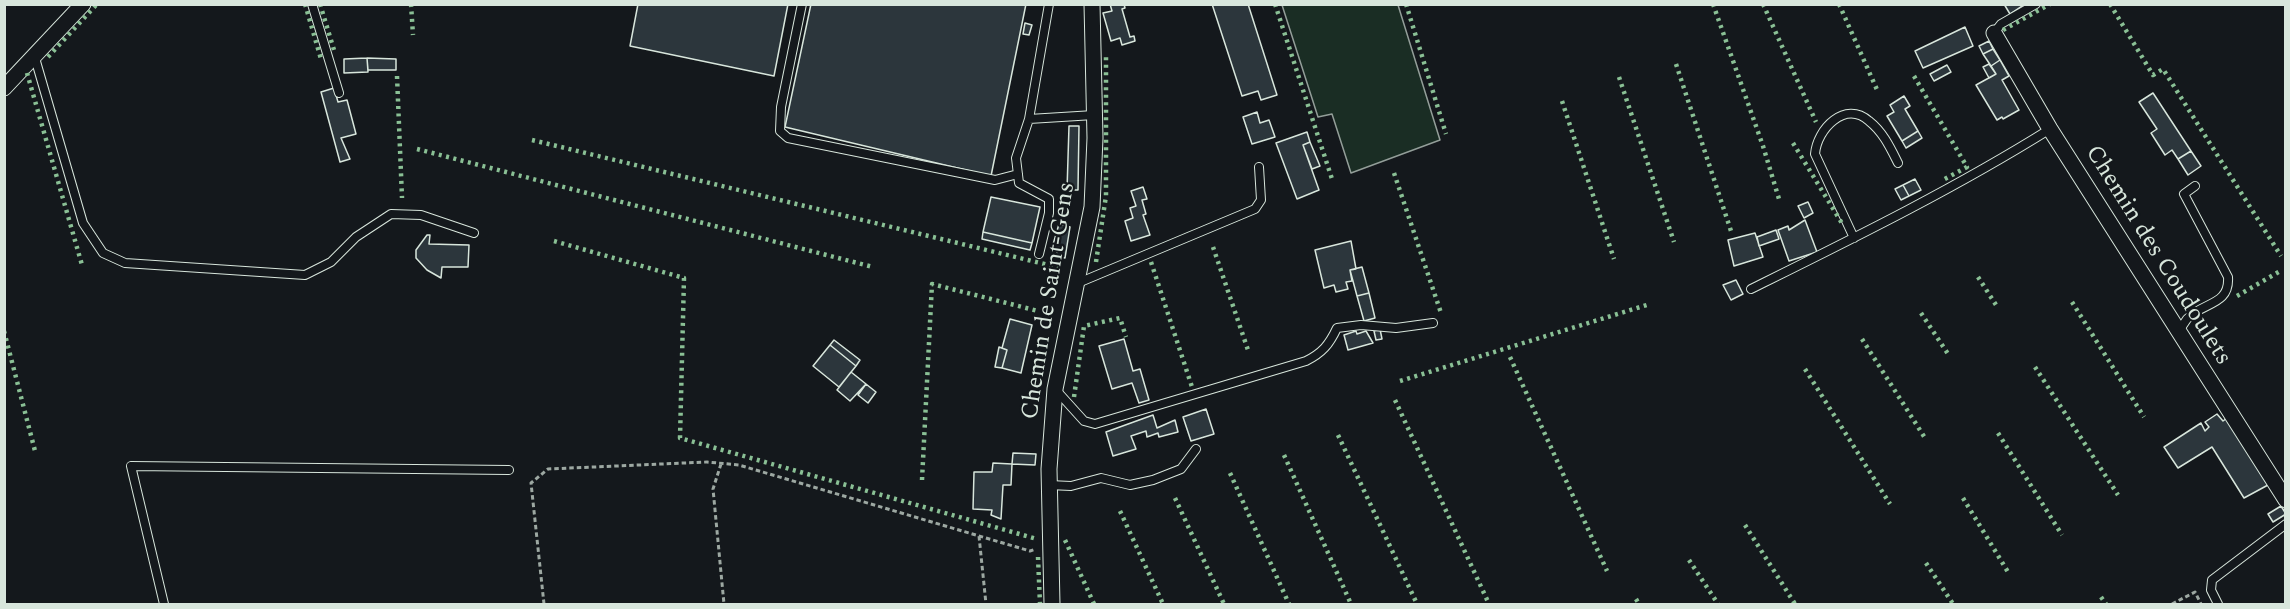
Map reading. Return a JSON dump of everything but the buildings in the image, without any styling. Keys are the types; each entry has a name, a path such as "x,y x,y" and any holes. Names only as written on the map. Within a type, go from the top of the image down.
{"street":[{"path":"4,88 35,58 83,4"},
{"name":"Chemin de Saint-Gens","path":"1052,604 1049,485 1055,389 1092,207 1094,115 1092,4"},
{"name":"Chemin des Coudoulets","path":"1994,33 2050,129 2286,500"}],"lane":[{"path":"312,4 339,93"},
{"path":"802,4 782,107 780,131 788,138 995,180 1018,174"},
{"path":"1039,254 1049,213 1049,199 1019,183 1016,158 1029,119 1049,4"},
{"path":"1994,33 2001,24 2036,4"},
{"path":"35,58 82,223 103,253 125,262 305,275 331,262 356,237 391,214 421,215 474,233"},
{"path":"1854,238 1815,154 1816,141 1821,130 1832,121 1850,113 1868,119 1884,136 1898,163"},
{"path":"1029,119 1094,115"},
{"path":"1751,290 1854,238 2009,154 2050,129"},
{"path":"1078,283 1255,209 1261,200 1259,167"},
{"path":"2179,332 2187,318 2224,295 2229,289 2228,277 2184,194 2195,186"},
{"path":"1055,389 1084,421 1095,424 1306,361 1320,354 1329,345 1336,328 1361,325 1396,328 1433,323"},
{"path":"1049,485 1071,486 1101,478 1130,485 1153,480 1181,469 1196,449"},
{"path":"164,604 131,466 509,470"},
{"path":"2218,604 2211,590 2212,580 2286,524"}],"path":[{"path":"721,463 713,489 724,604"},
{"path":"544,604 531,483 548,469 721,463 739,465 1030,551 1050,543"},
{"path":"979,536 986,604"},
{"path":"2172,604 2195,592 2201,604"}],"green space":[{"path":"1282,5 1398,5 1440,140 1351,173 1332,114 1318,117"}],"hedge":[{"path":"48,57 97,4"},
{"path":"305,4 321,59"},
{"path":"320,4 334,50"},
{"path":"411,4 413,35"},
{"path":"1275,4 1332,179"},
{"path":"1406,4 1446,134"},
{"path":"1713,4 1763,146 1779,199"},
{"path":"1763,4 1816,122"},
{"path":"1839,4 1878,92"},
{"path":"2003,30 2050,4"},
{"path":"2110,4 2153,75 2163,69 2281,256"},
{"path":"1096,262 1106,196 1106,54"},
{"path":"1676,64 1732,234"},
{"path":"27,73 82,265"},
{"path":"397,76 402,198"},
{"path":"1914,76 1967,167 1941,181"},
{"path":"1619,77 1674,242"},
{"path":"1562,101 1614,259"},
{"path":"532,140 1061,268"},
{"path":"1793,143 1843,225"},
{"path":"417,149 873,267"},
{"path":"1394,173 1441,313"},
{"path":"554,241 684,278 680,438 1037,539"},
{"path":"1213,247 1249,353"},
{"path":"1151,262 1192,387"},
{"path":"2237,296 2282,270"},
{"path":"1978,277 1998,308"},
{"path":"922,480 932,284 1038,311"},
{"path":"2072,302 2144,417"},
{"path":"1400,381 1650,304"},
{"path":"1921,313 1948,354"},
{"path":"1074,397 1084,326 1120,318 1126,337"},
{"path":"4,331 35,451"},
{"path":"1862,339 1925,438"},
{"path":"1510,357 1607,571"},
{"path":"2035,367 2118,495"},
{"path":"1805,369 1890,504"},
{"path":"1395,400 1489,604"},
{"path":"1998,433 2062,535"},
{"path":"1338,435 1417,604"},
{"path":"1284,455 1351,604"},
{"path":"1230,473 1289,604"},
{"path":"1175,498 1224,604"},
{"path":"1963,498 2008,572"},
{"path":"1120,511 1163,604"},
{"path":"1745,525 1795,604"},
{"path":"1065,540 1094,604"},
{"path":"1038,557 1040,604"},
{"path":"1689,560 1718,604"},
{"path":"1926,563 1953,604"},
{"path":"2101,597 2106,604"},
{"path":"1636,599 1639,604"}]}
